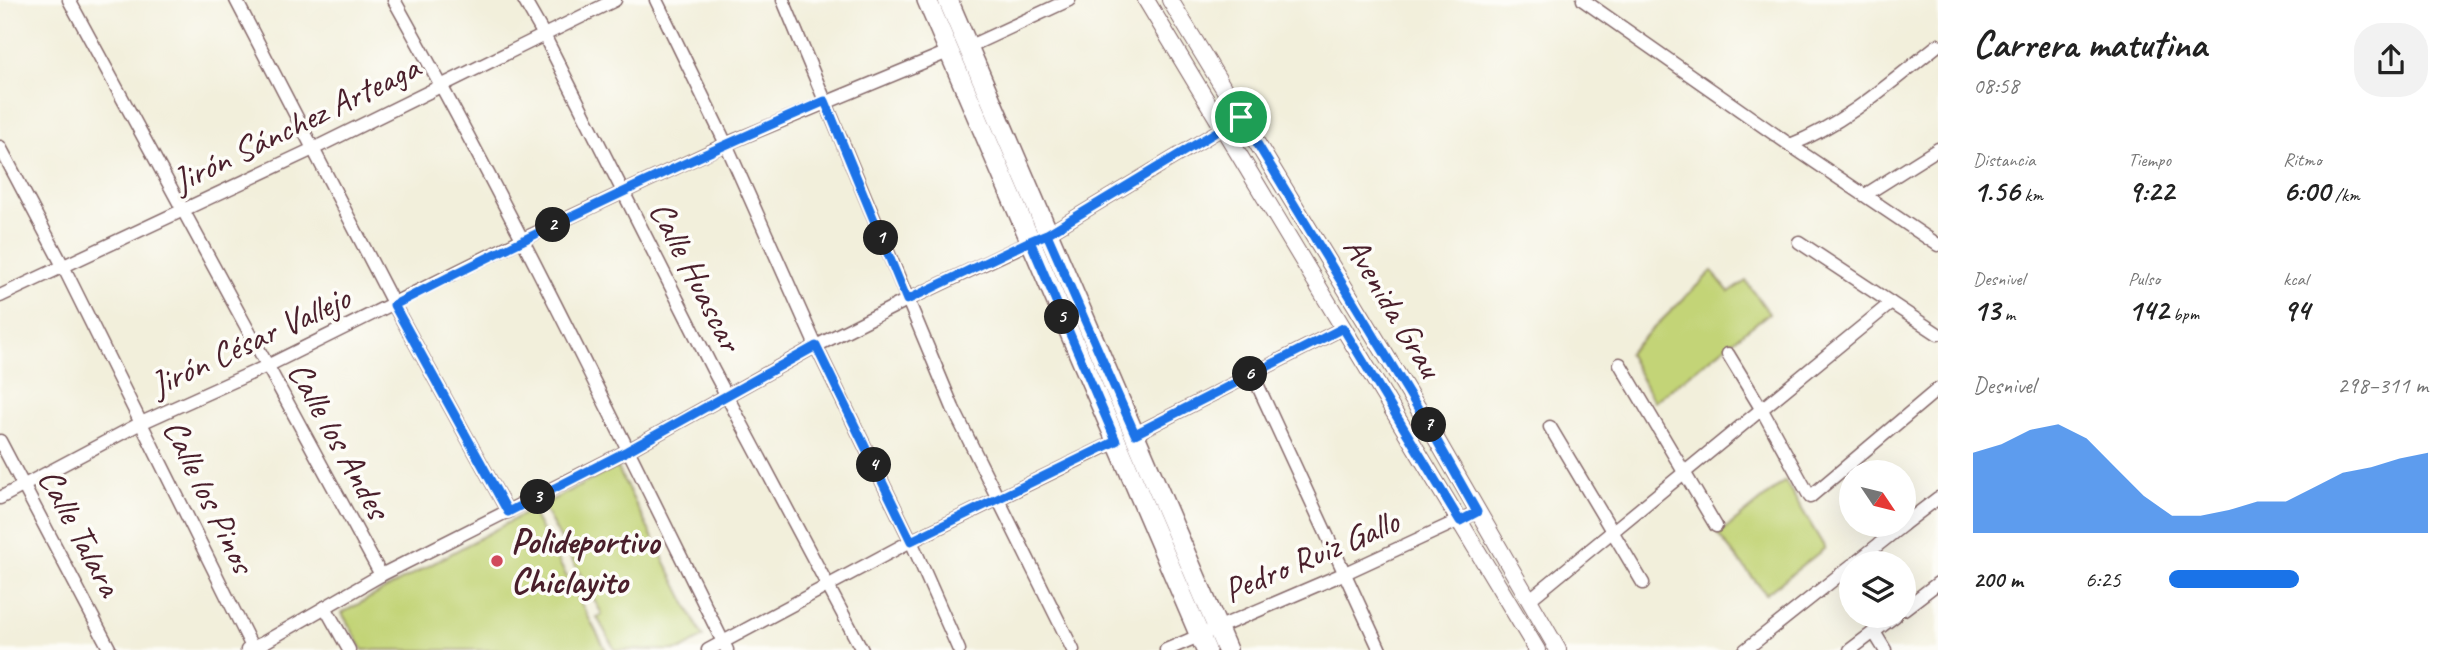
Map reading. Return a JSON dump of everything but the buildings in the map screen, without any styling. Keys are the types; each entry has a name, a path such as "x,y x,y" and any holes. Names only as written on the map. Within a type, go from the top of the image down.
{"main road":[{"path":"927,0 948,52 1135,434 1208,637"},
{"path":"948,0 1116,441 1208,637 1227,650"}],"street":[{"name":"Calle los Andes","path":"69,0 381,575"},
{"path":"236,0 394,305 508,512"},
{"path":"394,0 442,85 725,646"},
{"name":"Calle Huascar","path":"524,0 726,396 862,650"},
{"name":"Jirón Sánchez Arteaga","path":"0,296 313,149 615,0"},
{"path":"656,0 726,144 816,346 911,541 959,650"},
{"path":"783,0 953,408 1073,650"},
{"path":"968,47 1069,0"},
{"name":"Avenida Grau","path":"1146,0 1537,650"},
{"name":"Avenida Grau","path":"1170,0 1427,423 1558,650"},
{"path":"1583,0 1938,245"},
{"path":"1790,145 1817,135 1870,100 1938,45"},
{"name":"Jirón César Vallejo","path":"0,498 141,423 267,366 622,192 825,101 948,52"},
{"path":"257,648 381,575 627,451 816,346 1039,237 1241,117"},
{"name":"Calle los Pinos","path":"0,146 257,648"},
{"path":"1864,195 1938,149"},
{"path":"1799,242 1938,334"},
{"path":"1529,600 1891,303"},
{"path":"1135,434 1343,328"},
{"path":"1728,354 1810,497 1938,389"},
{"path":"1620,364 1716,526"},
{"path":"1252,373 1380,650"},
{"path":"1550,427 1643,583"},
{"name":"Calle Talara","path":"0,441 110,650"},
{"path":"708,650 725,646 828,583 1116,441"},
{"path":"1916,515 1938,498"},
{"name":"Pedro Ruiz Gallo","path":"1166,650 1208,637 1477,512"},
{"path":"1870,551 1888,537"},
{"path":"1745,650 1839,575"},
{"path":"1916,600 1938,583"},
{"path":"325,607 349,650"},
{"path":"1850,650 1879,628"},
{"path":"1874,632 1885,650"}],"green space":[{"path":"1712,271 1729,292 1746,281 1769,313 1654,402 1628,353"},
{"path":"617,467 703,637 681,650 615,650 597,617 602,614 542,505"},
{"path":"1785,481 1825,548 1766,594 1718,535"},
{"name":"Polideportivo Chiclayito","path":"531,510 606,650 363,650 342,613"}],"place":[{"name":"Polideportivo Chiclayito","path":"497,561"}],"route":[{"path":"1241,117 1047,234 1030,241 907,300 825,101 521,240 394,305 508,512 627,451 816,346 911,541 1116,441 1030,241 1047,234 1135,434 1343,328 1460,521 1477,512 1427,423 1241,117"}]}
